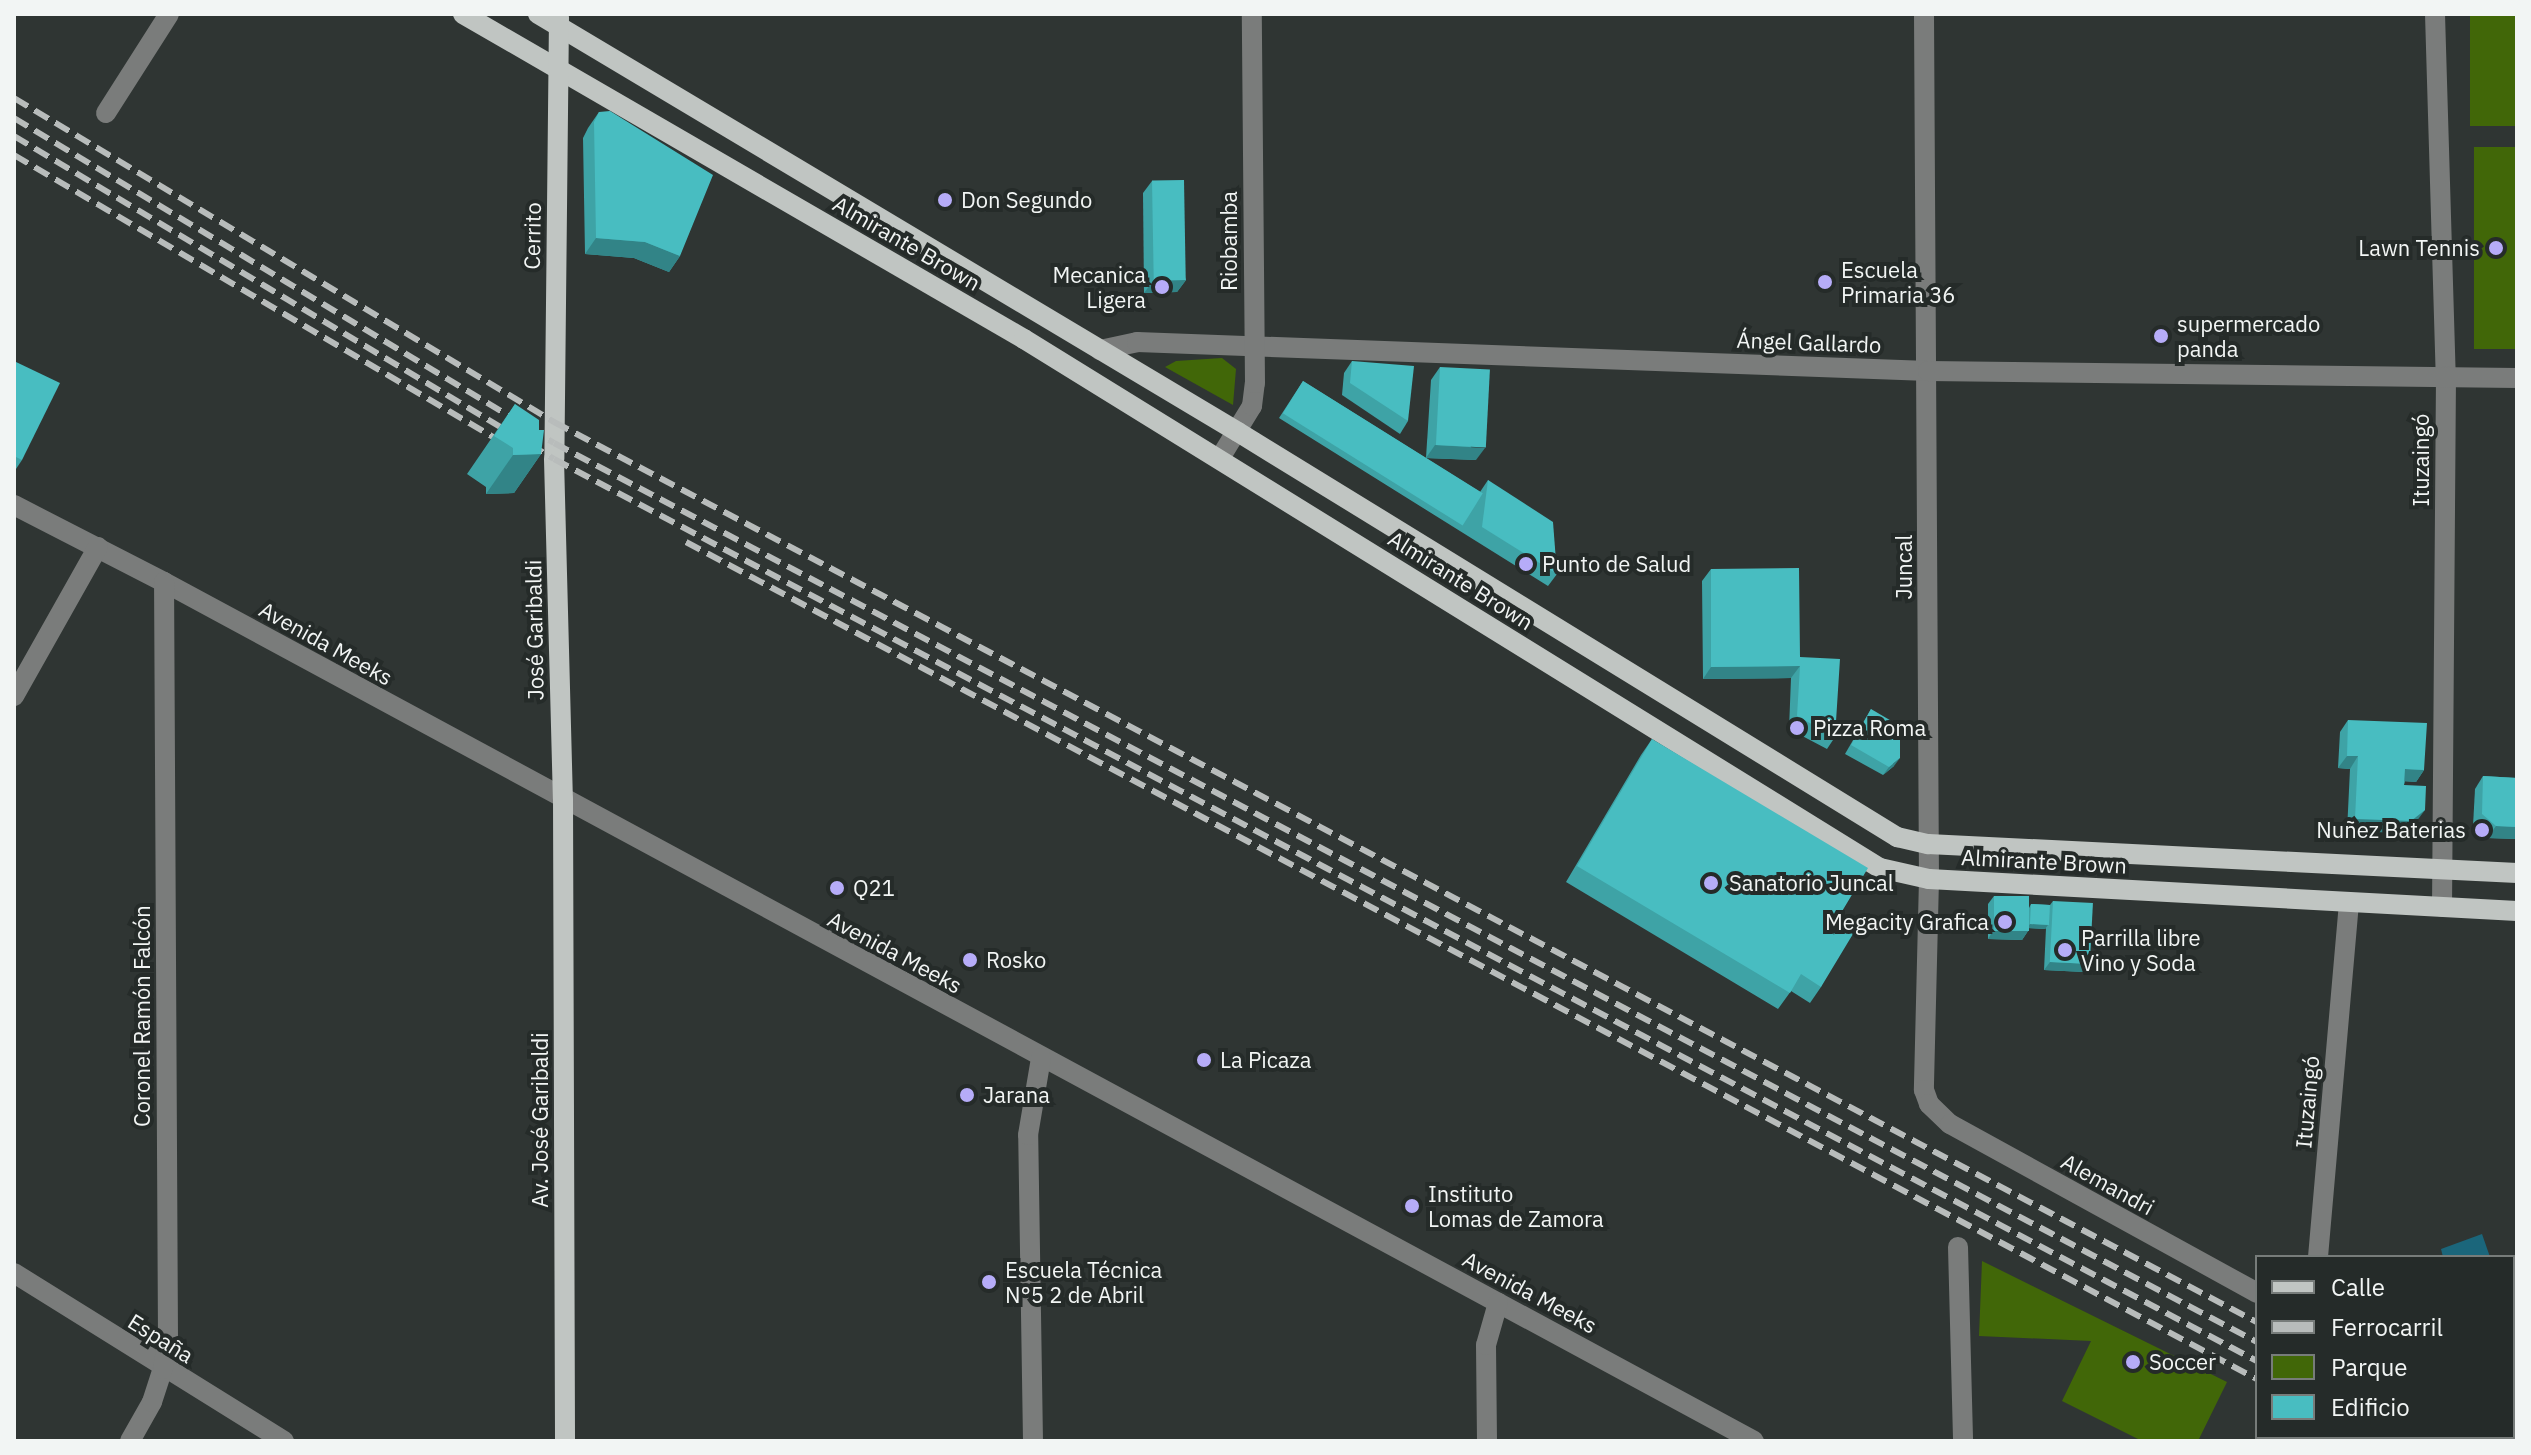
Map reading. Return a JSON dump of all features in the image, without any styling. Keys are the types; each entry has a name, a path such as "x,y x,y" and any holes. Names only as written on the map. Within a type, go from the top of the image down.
{"main road":[{"name":"Almirante Brown","path":"463,14 1024,339 1880,868 1929,879 2517,911"},
{"name":"Almirante Brown","path":"538,14 559,20 1238,432 1880,828 1912,842 2517,873"},
{"name":"Cerrito","path":"554,459 559,20"},
{"name":"José Garibaldi","path":"554,459 563,799"},
{"name":"Av. José Garibaldi","path":"563,799 565,1441"}],"street":[{"path":"106,113 169,14"},
{"name":"Riobamba","path":"1220,458 1252,406 1252,14"},
{"name":"Juncal","path":"1924,14 1929,879 1924,1090 1938,1115"},
{"name":"Ituzaingó","path":"2435,14 2446,376 2442,907"},
{"name":"Ángel Gallardo","path":"1100,350 1137,342 1928,371 2517,378"},
{"name":"Avenida Meeks","path":"14,505 164,582 1754,1441"},
{"path":"14,696 98,547"},
{"name":"Coronel Ramón Falcón","path":"130,1441 152,1402 163,1369 168,1339 164,582"},
{"name":"Ituzaingó","path":"2318,1255 2349,903"},
{"path":"1033,1441 1028,1135 1041,1058"},
{"name":"Alemandri","path":"1938,1115 2255,1292"},
{"path":"1958,1247 1963,1441"},
{"name":"España","path":"14,1273 163,1369 284,1441"},
{"path":"1487,1441 1486,1345 1498,1303"}],"green space":[{"path":"2470,14 2517,14 2517,126 2470,126"},
{"name":"Lawn Tennis","path":"2474,147 2517,147 2517,349 2474,349"},
{"path":"1222,358 1236,369 1233,405 1165,367 1176,361"},
{"name":"Soccer","path":"1982,1261 2227,1382 2198,1441 2142,1441 2062,1401 2091,1341 1979,1336"}],"water":[{"path":"2482,1234 2489,1255 2442,1255 2441,1249"}],"building":[{"path":"610,111 713,175 680,256 645,242 596,238 594,122 599,112"},
{"path":"1184,180 1186,280 1154,281 1152,181"},
{"path":"1352,361 1414,366 1408,421 1350,383"},
{"path":"16,362 60,383 22,460 14,456"},
{"path":"1440,367 1490,370 1486,448 1436,445"},
{"path":"1303,381 1483,493 1463,526 1283,413"},
{"path":"515,404 539,420 539,430 544,430 541,454 513,455 513,448 494,436"},
{"path":"1488,480 1553,522 1557,574 1482,527"},
{"path":"1799,568 1800,657 1840,659 1835,737 1797,716 1800,666 1711,667 1711,569"},
{"path":"1871,709 1900,726 1900,758 1889,767 1851,745"},
{"path":"2348,720 2427,723 2424,770 2405,769 2404,785 2426,786 2425,810 2411,821 2355,819 2358,756 2347,756"},
{"name":"Sanatorio Juncal","path":"1652,739 1868,868 1838,918 1856,929 1821,987 1801,974 1790,993 1577,866"},
{"path":"2483,776 2517,778 2517,827 2496,826 2482,814"},
{"name":"Megacity Grafica","path":"1994,896 2029,896 2029,931 1994,931"},
{"name":"Parrilla libre Vino y Soda","path":"2053,901 2093,903 2090,964 2050,962"},
{"path":"2031,904 2050,905 2049,925 2030,924"}],"railway":[{"path":"14,98 554,422 2255,1321"},
{"path":"14,118 554,443 2255,1341"},
{"path":"14,136 554,459 2255,1360"},
{"path":"14,155 510,447"},
{"path":"686,542 2255,1378"},
{"path":"2370,1439 2373,1441"},
{"path":"2404,1439 2407,1441"},
{"path":"2441,1439 2445,1441"},
{"path":"2478,1439 2482,1441"}],"place":[{"name":"Don Segundo","path":"945,200"},
{"name":"Lawn Tennis","path":"2496,248"},
{"name":"Escuela Primaria 36","path":"1825,282"},
{"name":"Mecanica Ligera","path":"1162,287"},
{"name":"supermercado panda","path":"2161,336"},
{"name":"Punto de Salud","path":"1526,564"},
{"name":"Pizza Roma","path":"1797,728"},
{"name":"Nuñez Baterias","path":"2482,830"},
{"name":"Sanatorio Juncal","path":"1711,883"},
{"name":"Q21","path":"837,888"},
{"name":"Megacity Grafica","path":"2005,922"},
{"name":"Parrilla libre Vino y Soda","path":"2065,950"},
{"name":"Rosko","path":"970,960"},
{"name":"La Picaza","path":"1204,1060"},
{"name":"Jarana","path":"967,1095"},
{"name":"Instituto Lomas de Zamora","path":"1412,1206"},
{"name":"Escuela Técnica N°5 2 de Abril","path":"989,1282"},
{"name":"Soccer","path":"2133,1362"}]}
